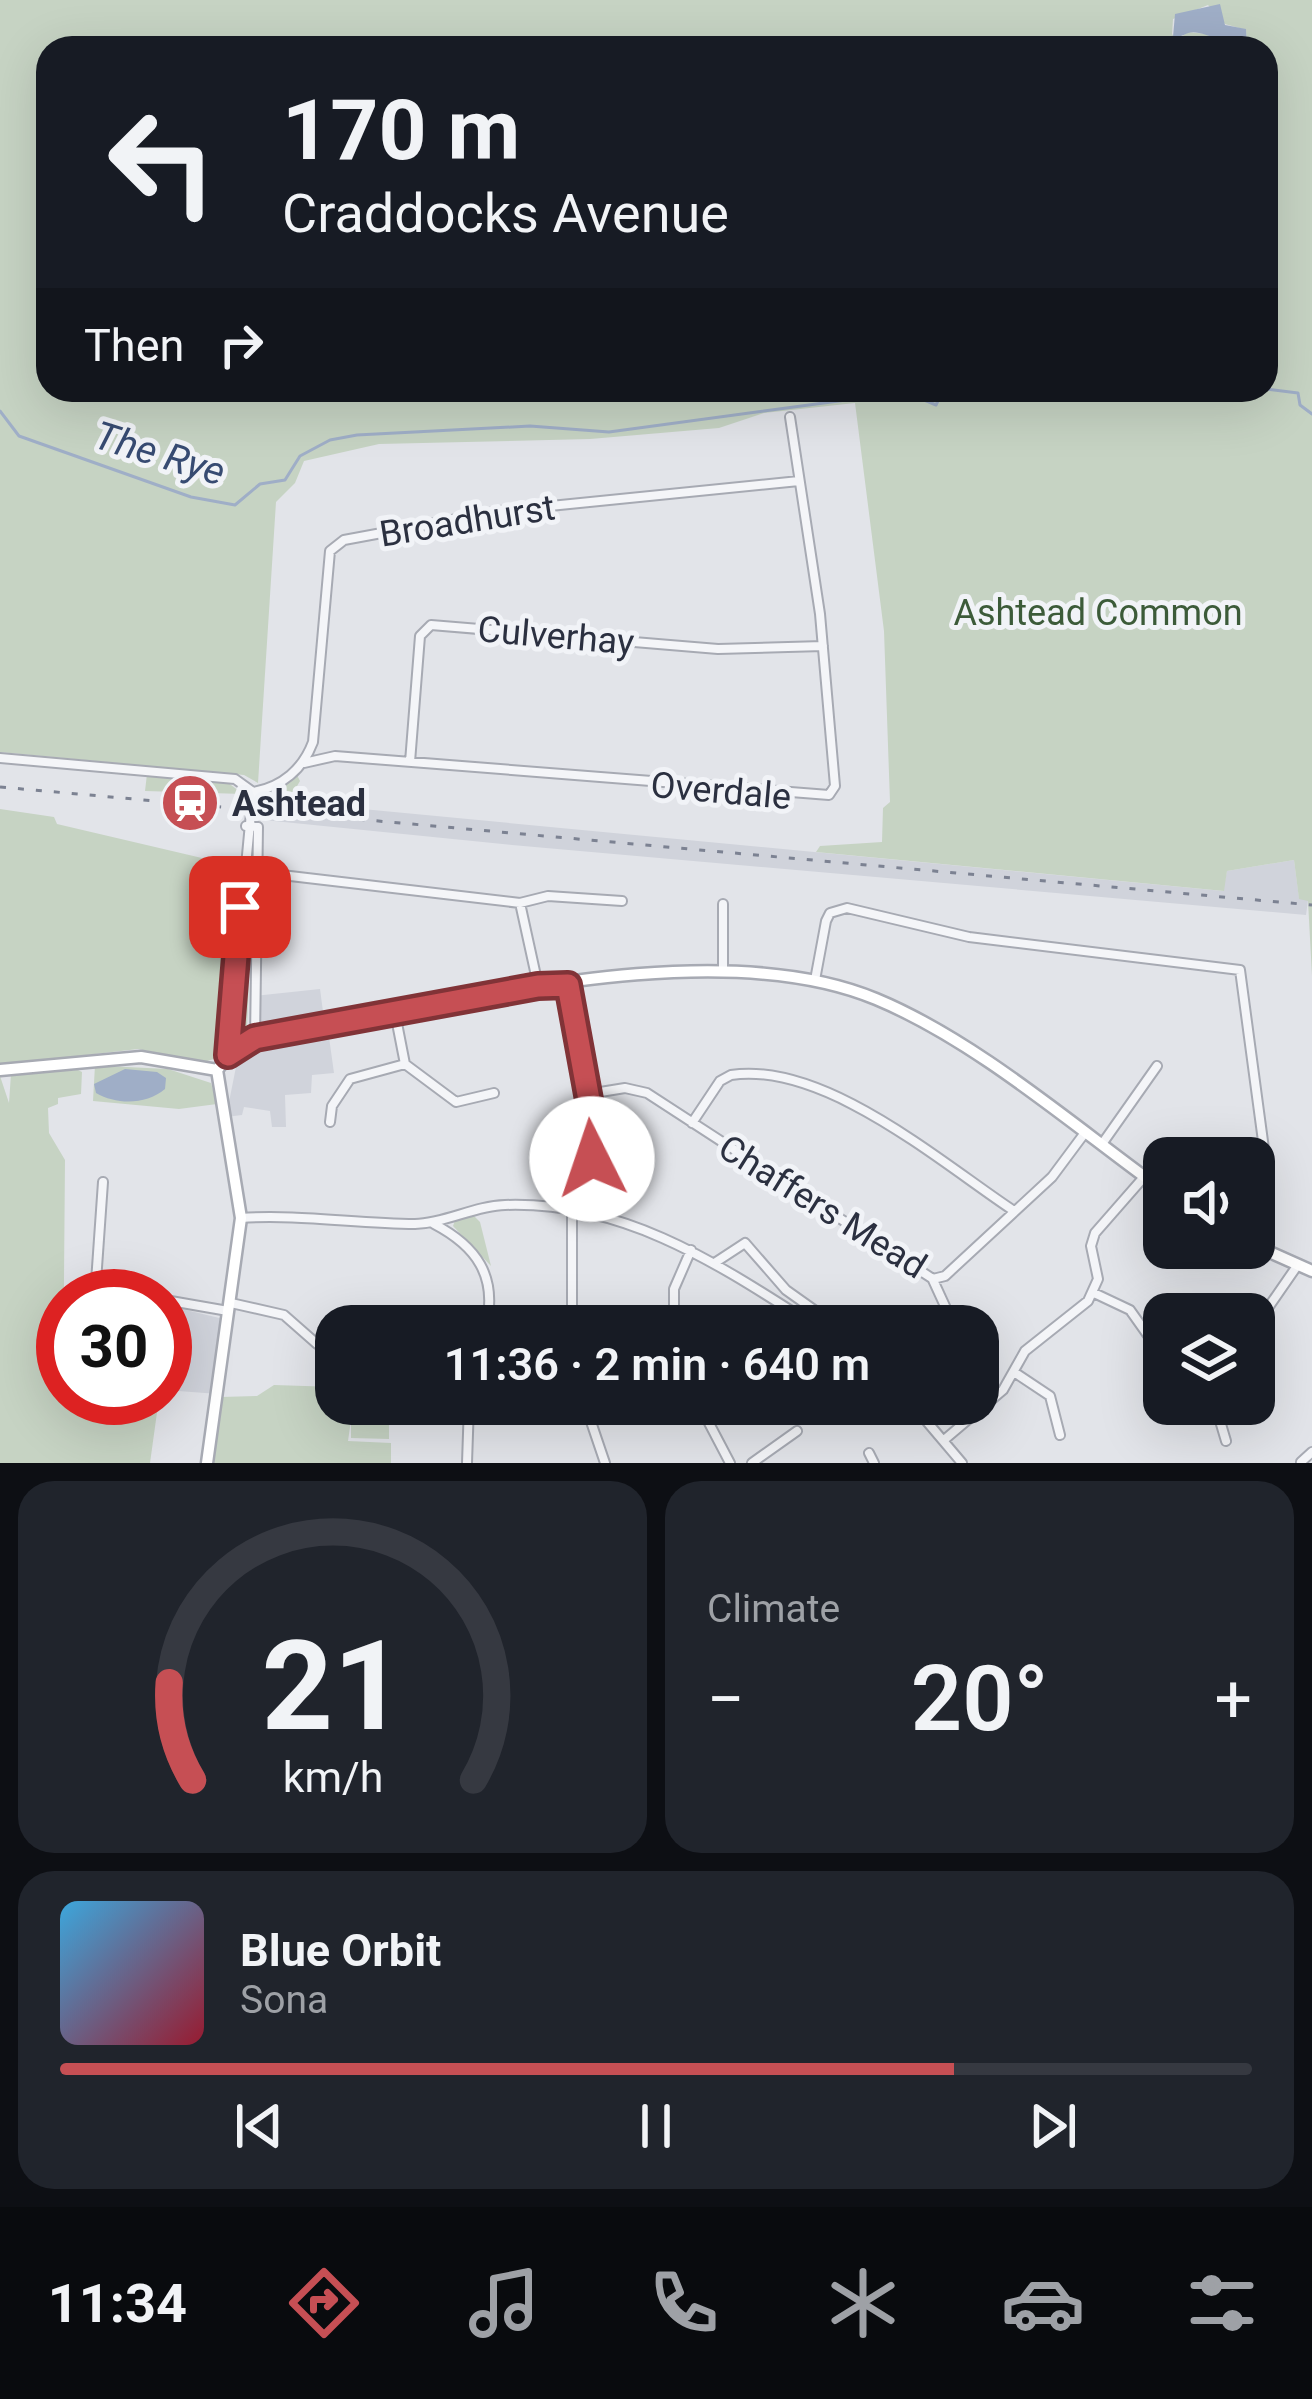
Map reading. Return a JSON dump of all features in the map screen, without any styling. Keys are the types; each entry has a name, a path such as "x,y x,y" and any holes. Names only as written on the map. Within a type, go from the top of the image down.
{"street":[{"name":"Overdale","path":"304,763 327,756 823,797 835,786 824,646 790,417"},
{"name":"Broadhurst","path":"304,763 313,742 330,551 344,540 500,511 799,481"},
{"name":"Culverhay","path":"410,762 420,636 431,625 718,649 824,646"},
{"path":"313,742 327,756"},
{"path":"0,758 235,779 253,791 281,783 304,763"},
{"path":"228,1055 246,826 253,791"},
{"path":"246,826 258,827 255,1038"},
{"path":"256,872 520,902 548,896 622,902"},
{"path":"520,902 538,986"},
{"path":"723,904 723,972"},
{"path":"815,980 826,921 830,913 847,908 968,937 1240,970 1262,1137"},
{"path":"207,1463 241,1218 218,1070 241,1043 255,1038 538,986 723,972 815,980 878,1000 927,1024 1143,1176"},
{"path":"568,985 596,1145 576,1210 573,1305"},
{"path":"395,1013 405,1064 456,1102 494,1093"},
{"path":"230,1029 241,1043"},
{"path":"0,1070 141,1057 218,1070"},
{"path":"330,1122 332,1106 350,1079 405,1064"},
{"path":"1101,1146 1157,1066"},
{"path":"692,1123 720,1082 731,1076 809,1084 844,1100 1015,1211"},
{"name":"Chaffers Mead","path":"588,1094 635,1088 933,1279 944,1276 1052,1177 1084,1134"},
{"path":"944,1441 1003,1390 1025,1351 1094,1293 1095,1233 1143,1178"},
{"path":"96,1269 103,1182"},
{"path":"241,1218 433,1222 499,1205 576,1210 691,1250 782,1305"},
{"path":"433,1222 462,1239 482,1263 488,1305"},
{"path":"716,1262 745,1243 786,1291 807,1305"},
{"path":"674,1305 674,1289 691,1250"},
{"path":"1275,1255 1312,1271"},
{"path":"1275,1298 1298,1266"},
{"path":"933,1279 945,1305"},
{"path":"1094,1293 1130,1310 1143,1328"},
{"path":"192,1303 284,1315 315,1342"},
{"path":"1014,1372 1056,1403 1060,1435"},
{"path":"466,1463 468,1425"},
{"path":"593,1425 605,1463"},
{"path":"710,1425 730,1463"},
{"path":"930,1425 962,1463"},
{"path":"1221,1425 1226,1441"},
{"path":"752,1463 797,1431"},
{"path":"1300,1462 1312,1452"},
{"path":"869,1453 874,1463"}],"shaded area":[{"path":"257,799 1223,891 1227,871 1294,860 1299,898 1308,900 1306,915 512,845 254,819"},
{"path":"320,989 324,1019 260,1033 254,996"},
{"path":"328,1030 334,1073 312,1075 311,1093 285,1095 286,1127 272,1127 270,1111 244,1107 242,1115 226,1117 239,1052 252,1043"},
{"path":"192,1311 232,1321 218,1394 192,1392"}],"green space":[{"name":"Ashtead Common","path":"0,0 1312,0 1312,976 1308,901 1299,899 1294,860 1227,871 1224,891 816,852 820,846 882,842 883,808 890,802 884,631 855,403 764,413 719,428 590,439 379,444 304,461 295,483 276,502 258,783 244,775 0,752"},
{"path":"147,774 227,782 243,794 145,791"},
{"path":"297,775 300,781 293,793 348,808 257,799 257,793 279,789"},
{"path":"0,809 54,817 57,824 236,866 227,1039 217,1058 204,1062 138,1049 0,1065"},
{"path":"250,831 255,834 247,1028 238,1035 236,967"},
{"path":"140,1060 155,1064 106,1066 168,1069 211,1083 217,1104 179,1109 93,1101 95,1065"},
{"path":"82,1072 81,1094 58,1098 58,1104 48,1108 49,1133 65,1160 64,1269 36,1269 36,1425 155,1425 150,1463 0,1463 0,1076 9,1103 11,1074"},
{"path":"472,1214 480,1222 491,1266 453,1226 456,1218"},
{"path":"274,1385 315,1386 315,1425 350,1425 348,1441 391,1443 391,1463 212,1463 221,1397 257,1396"},
{"path":"351,1425 389,1425 389,1439 351,1438"}],"water":[{"path":"1220,4 1225,25 1246,29 1246,36 1191,32 1173,36 1175,14"},
{"path":"125,1069 157,1072 166,1078 165,1089 131,1102 96,1093 94,1084"}],"waterway":[{"name":"The Rye","path":"1278,390 1298,393 1300,405 1312,414"},
{"name":"The Rye","path":"0,411 19,436 191,497 235,505 260,484 285,480 300,456 330,440 357,435 530,426 609,432 831,402"},
{"name":"The Rye","path":"929,402 937,402"}],"railway":[{"path":"0,787 1312,905"}],"place":[{"name":"Ashtead","path":"190,803"}],"route":[{"path":"240,907 228,1055 255,1038 443,1002 568,985 596,1138 592,1159"}]}
